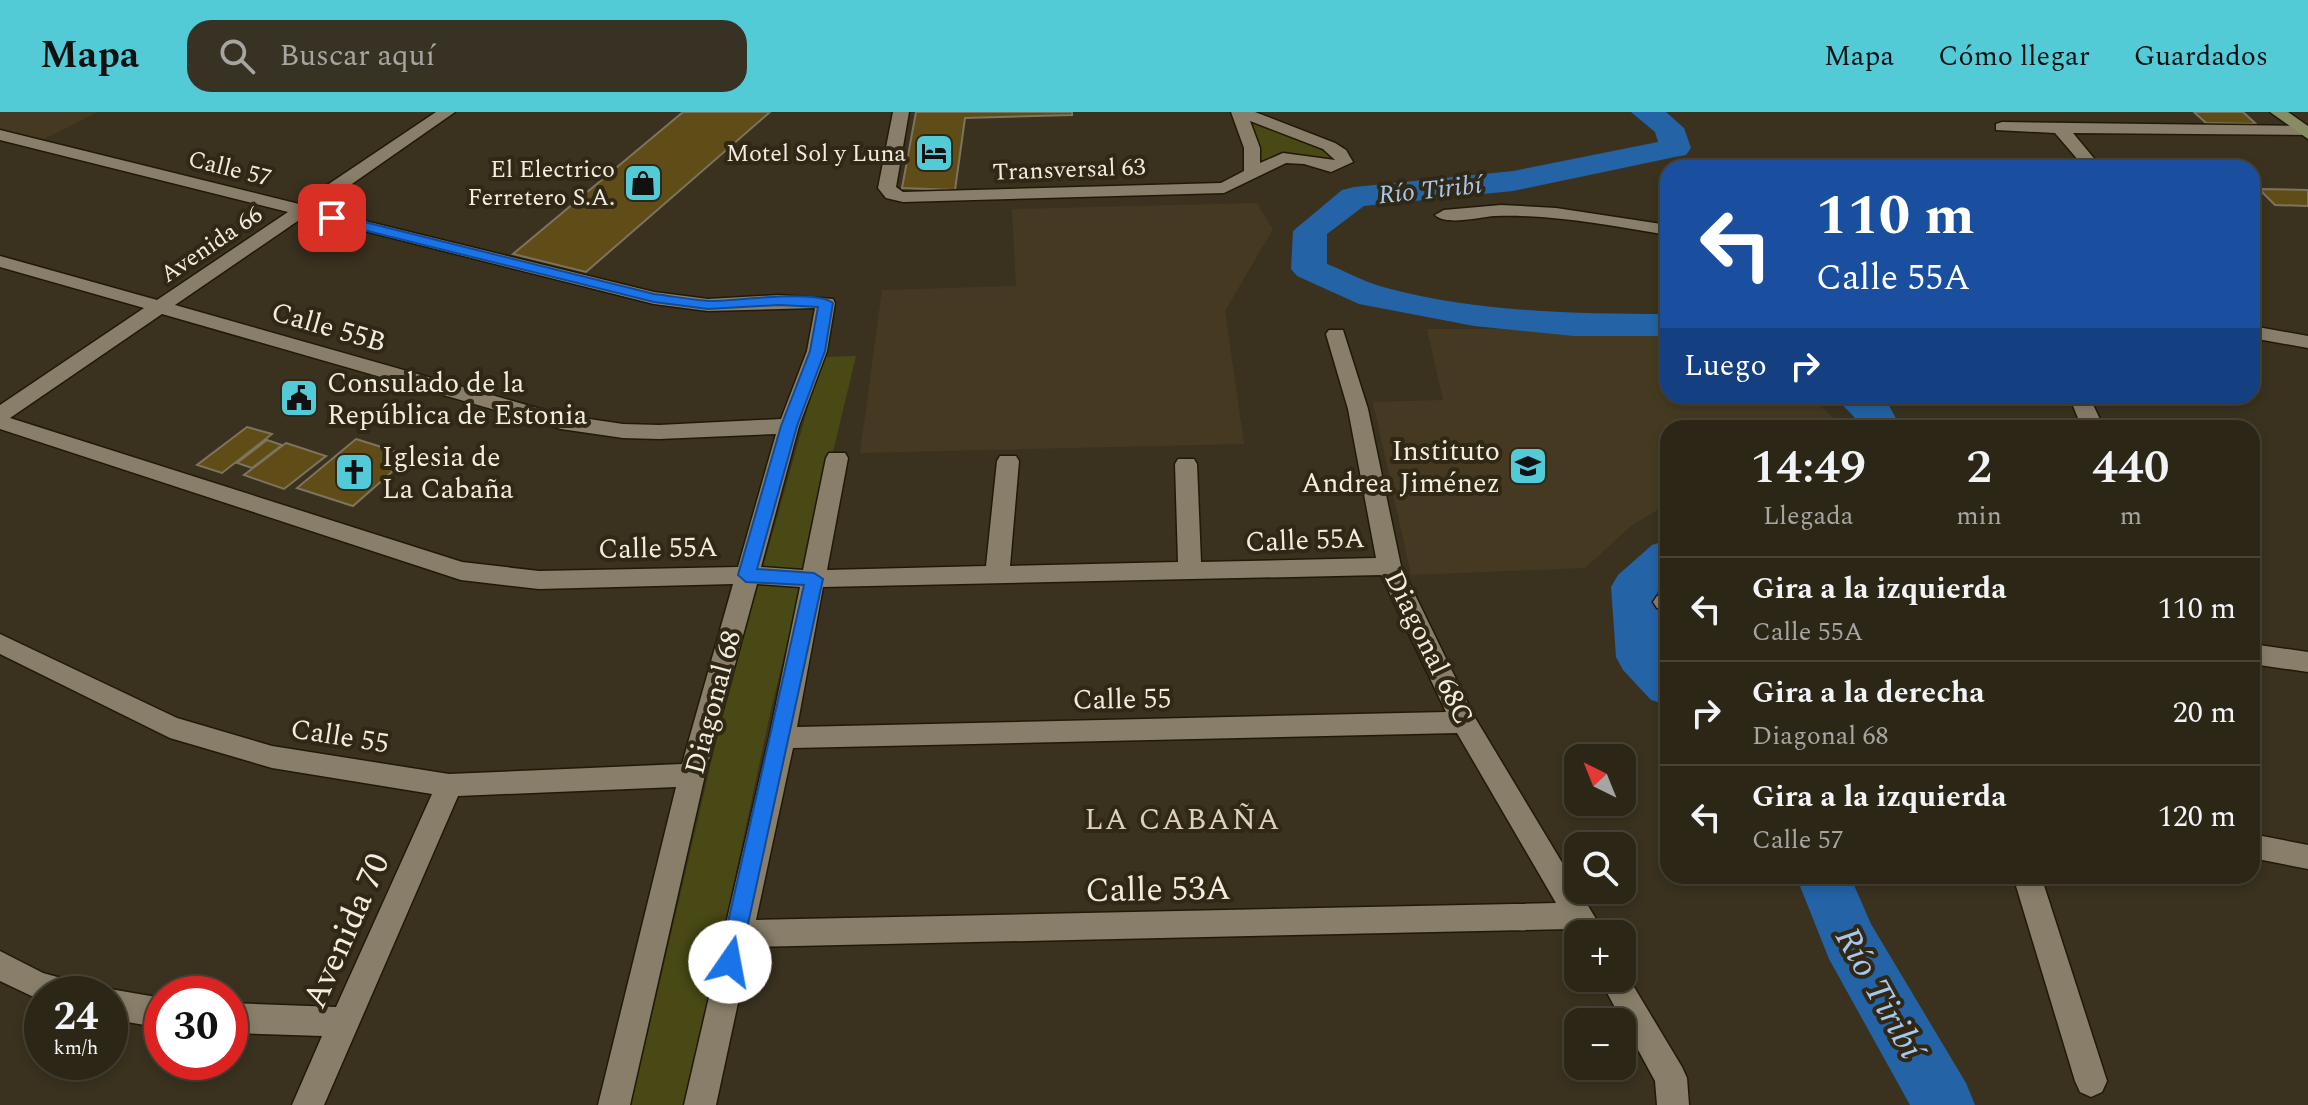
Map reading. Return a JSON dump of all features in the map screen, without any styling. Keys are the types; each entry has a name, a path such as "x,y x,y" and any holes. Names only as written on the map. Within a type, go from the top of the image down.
{"main road":[{"path":"2278,112 2306,132"}],"street":[{"name":"Avenida 66","path":"0,415 447,112"},
{"name":"Transversal 63","path":"901,112 887,188 892,194 903,197 1224,188 1237,185 1283,158 1305,159 1331,167 1345,162 1340,153 1329,146 1240,112"},
{"path":"1240,112 1252,148 1252,174"},
{"path":"2002,127 2306,132"},
{"path":"2060,128 2087,160"},
{"name":"Calle 57","path":"0,135 654,298 708,305 779,301 826,303"},
{"path":"1444,215 1480,210 1520,210 1660,229"},
{"name":"Calle 55B","path":"0,261 561,422 623,431 659,432 789,426"},
{"name":"Diagonal 68","path":"614,1105 692,775 789,426 817,351 826,303"},
{"path":"2260,333 2308,342"},
{"name":"Diagonal 68C","path":"1336,334 1358,409 1389,566 1464,722 1582,920"},
{"name":"Calle 55A","path":"0,422 461,571 539,580 746,575 814,579 1389,566"},
{"path":"700,1105 782,738 837,458"},
{"path":"997,575 1008,461"},
{"path":"1186,464 1190,572"},
{"name":"Calle 55","path":"0,643 170,727 272,757 449,785 532,784 692,775"},
{"path":"2260,655 2308,662"},
{"name":"Calle 55","path":"782,738 1464,722"},
{"name":"Avenida 70","path":"308,1105 449,785"},
{"path":"2260,848 2308,857"},
{"path":"2029,884 2091,1081"},
{"name":"Calle 53A","path":"737,934 1564,925"},
{"path":"0,965 24,978"},
{"path":"1622,992 1671,1078 1673,1105"},
{"path":"248,1019 344,1022"}],"shaded area":[{"path":"0,112 97,112 42,140 0,129"},
{"path":"1247,120 1326,148 1340,162 1307,158 1260,164"},
{"path":"1257,203 1273,229 1225,311 1244,444 860,453 882,290 1016,286 1012,209"},
{"name":"Instituto Andrea Jiménez","path":"1427,329 1623,329 1660,336 1660,404 1818,404 1835,420 1660,420 1660,509 1632,525 1585,568 1411,575 1373,402 1443,400"},
{"path":"856,356 771,710 686,1105 631,1105 725,703 822,357"}],"building":[{"name":"El Electrico Ferretero S.A.","path":"683,112 770,112 586,272 513,254"},
{"name":"Motel Sol y Luna","path":"916,112 1072,112 1072,115 965,118 955,190 902,188"},
{"path":"2194,112 2243,112 2256,124 2206,123"},
{"path":"2260,189 2308,190 2308,206 2275,205"},
{"path":"247,427 272,434 222,473 197,465"},
{"name":"Iglesia de La Cabaña","path":"356,439 410,456 353,506 297,488"},
{"path":"267,440 282,445 252,468 237,463"},
{"path":"286,443 326,456 284,489 244,475"}],"waterway":[{"name":"Río Tiribí","path":"1646,112 1669,128 1675,148 1513,181 1354,197 1310,231 1309,269 1372,296 1474,315 1574,325 1660,325"},
{"name":"Río Tiribí","path":"1868,404 1877,420"},
{"name":"Río Tiribí","path":"1660,563 1634,587 1640,657 1660,678"},
{"name":"Río Tiribí","path":"1826,884 1849,940 1944,1105"}],"place":[{"name":"Motel Sol y Luna","path":"934,153"},
{"name":"El Electrico Ferretero S.A.","path":"643,183"},
{"name":"Consulado de la República de Estonia","path":"299,398"},
{"name":"Instituto Andrea Jiménez","path":"1528,466"},
{"name":"Iglesia de La Cabaña","path":"354,472"}],"district":[{"name":"LA CABAÑA","path":"1183,819"}],"route":[{"path":"332,218 654,298 708,305 779,301 826,303 817,351 789,426 746,575 814,579 782,738 730,962"}]}
